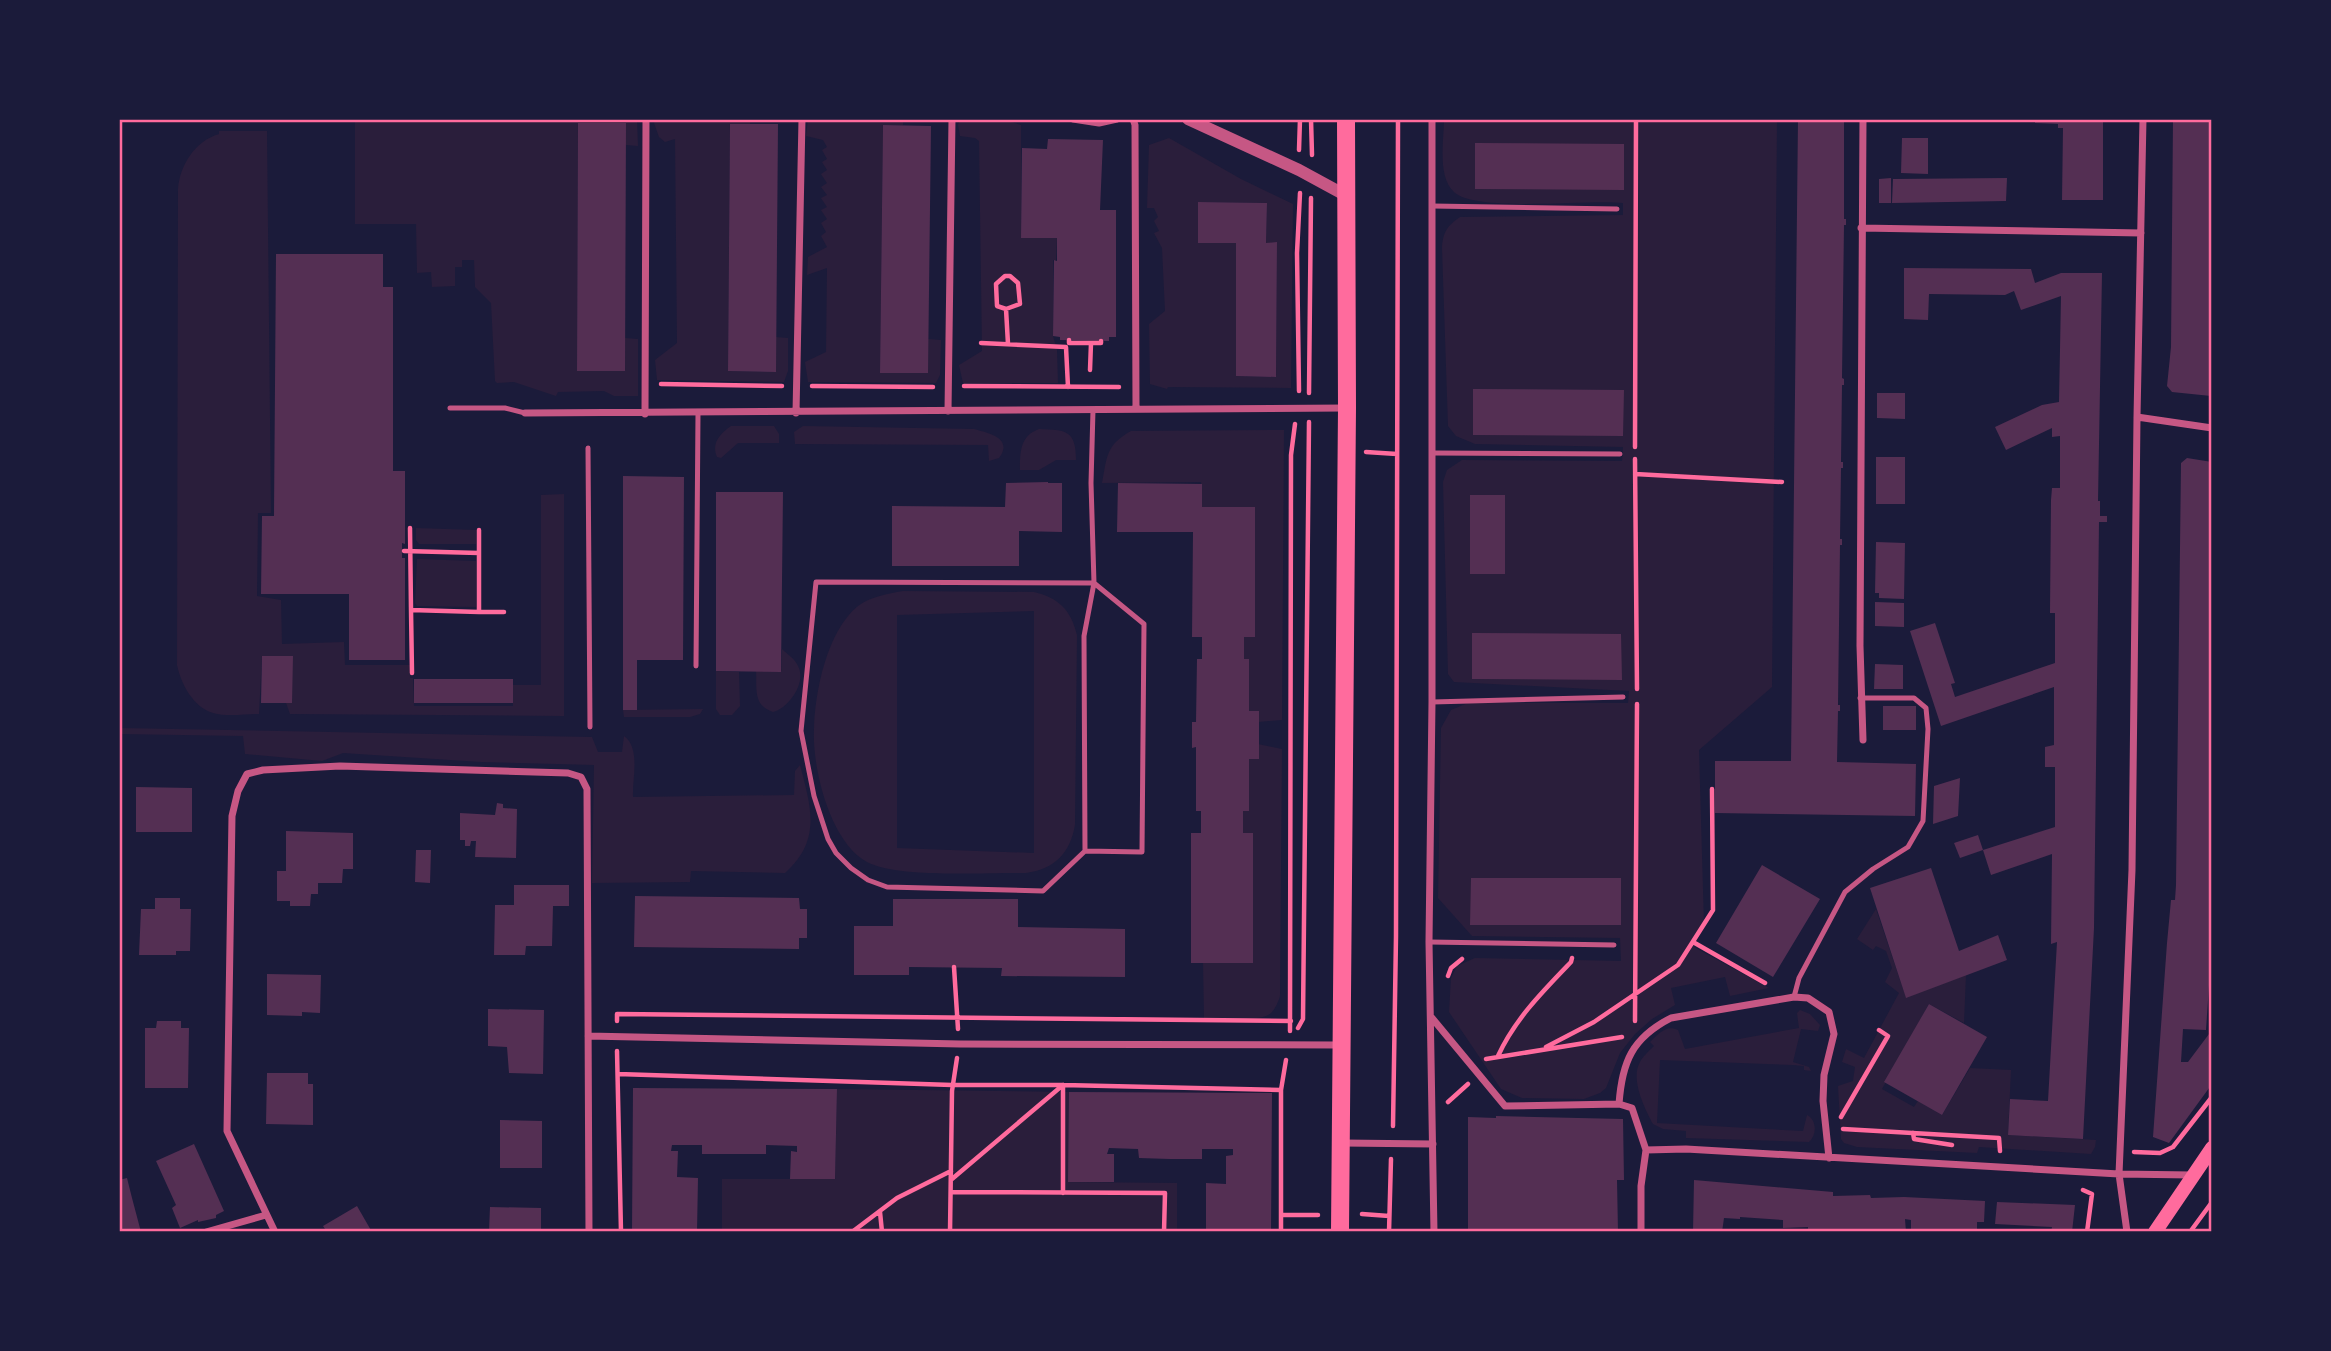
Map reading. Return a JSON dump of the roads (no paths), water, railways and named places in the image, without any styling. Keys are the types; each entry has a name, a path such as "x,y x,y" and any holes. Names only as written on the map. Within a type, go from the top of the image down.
{"main road":[{"path":"1340,1232 1347,408 1346,119"},
{"path":"2155,1232 2212,1148"}],"street":[{"path":"645,414 646,119"},
{"path":"796,413 802,119"},
{"path":"948,411 952,119"},
{"path":"1073,119 1099,123 1117,119"},
{"path":"1188,119 1312,176 1345,195"},
{"path":"1432,119 1433,453 1429,943 1434,1232"},
{"path":"1863,119 1860,698 1863,740"},
{"path":"2127,1232 2119,1174 2132,870 2143,119"},
{"path":"1134,122 1136,409"},
{"path":"1861,228 2141,233"},
{"path":"524,413 1347,408"},
{"path":"2137,417 2212,428"},
{"path":"275,1232 227,1131 232,816 238,790 247,774 263,770 340,766 568,773 581,776 587,789 589,1232"},
{"path":"1619,1104 1625,1061 1632,1050 1658,1025 1671,1018 1794,997 1808,998 1829,1012 1834,1034 1824,1075 1823,1101 1829,1157"},
{"path":"1432,1018 1505,1106 1619,1104 1632,1108 1646,1150 1641,1186 1641,1232"},
{"path":"588,1036 960,1044 1342,1045"},
{"path":"1341,1143 1433,1144"},
{"path":"1646,1150 1686,1149 2119,1174 2192,1175"},
{"path":"206,1232 266,1215"}],"lane":[{"path":"1432,206 1617,209"},
{"path":"450,408 505,408 524,413"},
{"path":"1085,851 1084,636 1094,583 1091,483 1093,410"},
{"path":"696,666 698,413"},
{"path":"588,448 590,727"},
{"path":"1433,453 1620,454"},
{"path":"816,583 1094,583 1144,624 1142,852 1085,851 1043,891 887,887 868,880 844,861 828,839 814,796 801,731 816,583"},
{"path":"1432,702 1623,697"},
{"path":"1794,997 1799,978 1845,892 1872,869 1908,847 1923,821 1928,729 1926,708 1914,698 1860,698"},
{"path":"1429,943 1614,945"}]}
